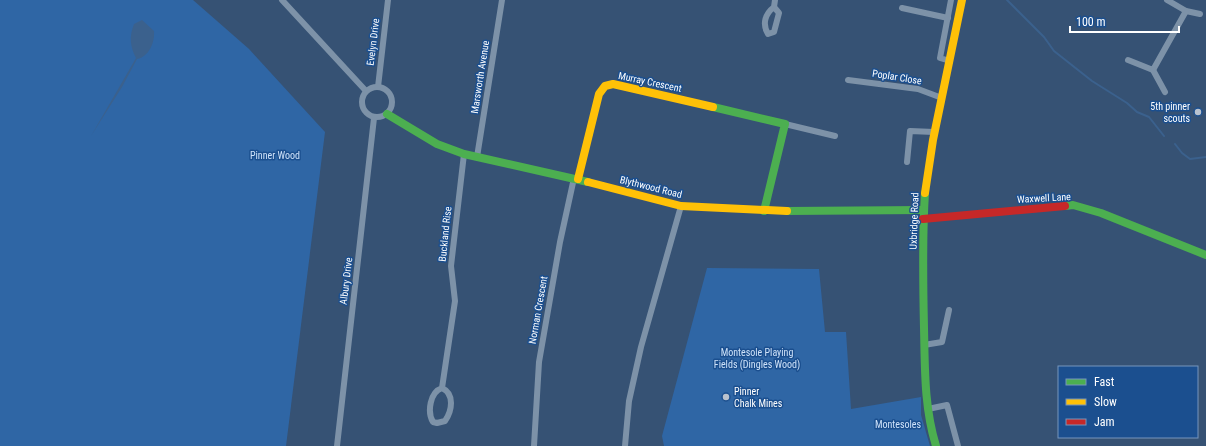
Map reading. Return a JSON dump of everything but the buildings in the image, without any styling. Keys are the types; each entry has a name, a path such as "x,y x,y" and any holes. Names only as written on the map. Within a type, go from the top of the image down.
{"street":[{"path":"282,0 366,91"},
{"name":"Evelyn Drive","path":"378,87 388,0"},
{"name":"Marsworth Avenue","path":"477,157 502,0"},
{"path":"774,7 775,0"},
{"path":"950,62 940,58 952,0"},
{"name":"Uxbridge Road","path":"936,446 928,408 924,345 923,214 934,132 962,0"},
{"path":"1168,0 1186,11 1200,14"},
{"path":"902,8 948,18"},
{"path":"1153,70 1186,11"},
{"path":"1128,60 1153,70 1165,92"},
{"name":"Poplar Close","path":"848,80 918,90 942,98"},
{"name":"Murray Crescent","path":"576,179 599,94 605,86 613,84 834,136"},
{"path":"378,87 384,88 391,96 392,105 387,114 374,118 365,113 361,105 363,95 366,91 378,87"},
{"name":"Blythwood Road","path":"387,114 417,134 437,144 464,154 576,179 681,206 764,211 923,214"},
{"name":"Albury Drive","path":"337,446 374,118"},
{"path":"764,211 785,124"},
{"path":"907,162 910,131 934,132"},
{"name":"Buckland Rise","path":"442,388 455,301 451,266 464,154"},
{"name":"Norman Crescent","path":"534,446 539,362 560,242 576,179"},
{"name":"Waxwell Lane","path":"923,214 1073,205 1101,213 1206,255"},
{"path":"625,446 629,401 641,347 681,206"},
{"path":"924,345 942,342 949,310"},
{"name":"Buckland Rise","path":"442,388 450,393 451,397 448,417 444,421 438,423 433,422 430,414 432,396 436,391 442,388"},
{"path":"928,408 947,405 958,446"}],"green space":[{"name":"Pinner Wood","path":"0,0 193,0 249,49 325,132 286,446 0,446"},
{"name":"Montesole Playing Fields (Dingles Wood)","path":"707,268 819,269 825,332 846,332 851,409 921,397 921,415 930,446 664,446 662,436"}],"shaded area":[{"path":"142,20 154,31 152,44 145,55 137,59 122,87 91,136 136,58 131,45 131,33 134,24"}],"waterway":[{"path":"1007,0 1044,37 1054,51 1092,81 1127,103 1137,112 1149,117 1164,136"},
{"path":"1175,144 1182,153 1190,159 1206,157"}],"traffic: fast":[{"path":"713,107 785,124 764,211"},
{"path":"387,114 437,144 464,154 588,182"},
{"path":"925,193 923,227 925,373 929,417 936,446"},
{"path":"1065,206 1073,205 1101,213 1206,255"},
{"path":"787,211 923,210"}],"traffic: slow":[{"path":"925,193 933,140 962,0"},
{"path":"578,179 599,94 605,86 613,84 713,107"},
{"path":"588,182 681,206 787,211"}],"traffic: jam":[{"path":"923,219 1065,206"}],"place":[{"name":"5th pinner scouts","path":"1198,112"},
{"name":"Pinner Chalk Mines","path":"726,397"}],"park label":[{"name":"Montesoles","path":"898,424"}]}
